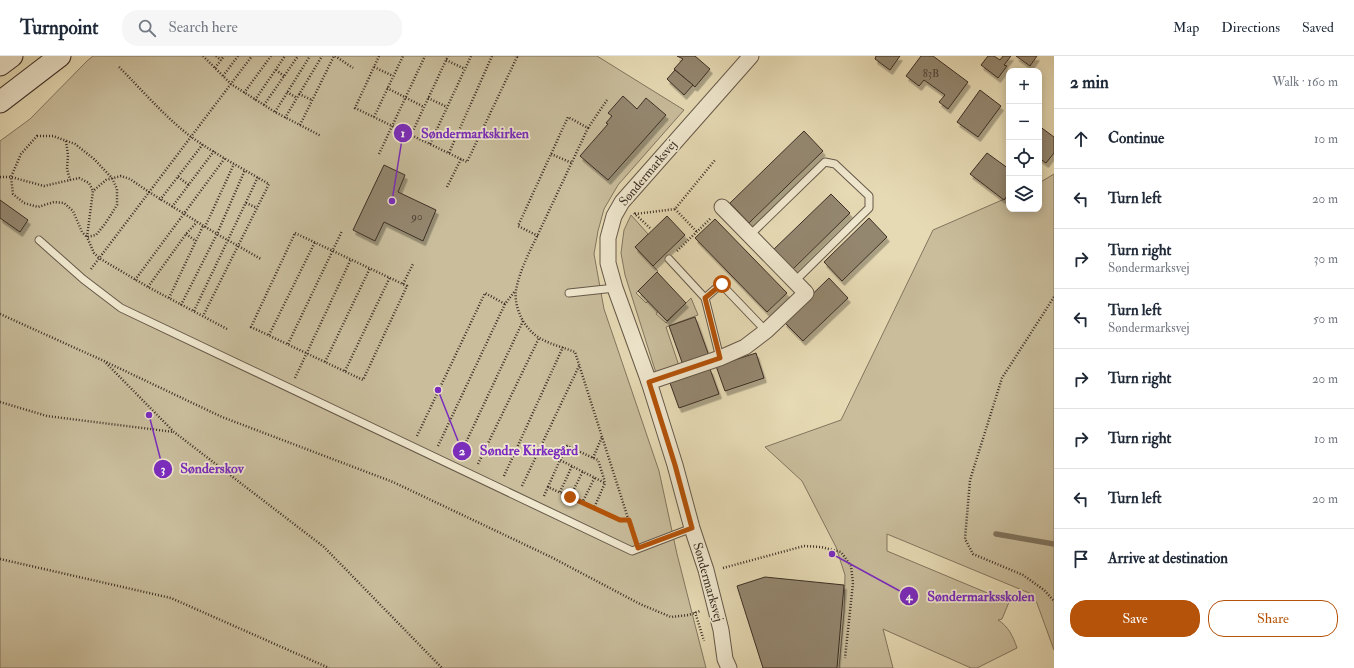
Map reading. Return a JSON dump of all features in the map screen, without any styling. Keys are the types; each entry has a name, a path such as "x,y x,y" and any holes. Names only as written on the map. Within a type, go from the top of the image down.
{"main road":[{"path":"0,65 12,56"},
{"path":"0,102 60,56"}],"street":[{"name":"Søndermarksvej","path":"729,668 725,659 721,630 714,607 706,570 692,528 675,465 649,382 615,288 608,263 608,238 614,216 622,202 751,56"},
{"path":"649,382 720,358 745,347 766,332 806,292 722,207"}],"lane":[{"path":"750,235 826,162 836,164 869,196 870,208 795,282"},
{"path":"38,240 83,279 121,308 632,551 692,528"},
{"path":"668,259 705,298 720,358"},
{"path":"705,298 722,284 766,332"},
{"path":"569,293 615,288"}],"path":[{"path":"203,56 231,84 244,93 285,118 321,136"},
{"path":"216,56 221,60"},
{"path":"215,68 224,56"},
{"path":"223,76 238,56"},
{"path":"83,279 252,56"},
{"path":"244,93 271,56"},
{"path":"255,100 285,56"},
{"path":"264,105 298,56"},
{"path":"275,112 310,56"},
{"path":"285,118 322,56"},
{"path":"300,125 335,56 353,68"},
{"path":"379,56 355,108 467,162 517,57 515,56"},
{"path":"374,117 403,56"},
{"path":"379,154 425,56"},
{"path":"430,144 471,56"},
{"path":"449,153 492,56"},
{"path":"411,135 447,57 465,69"},
{"path":"119,67 177,125 191,136 234,164 269,184 204,316"},
{"path":"374,67 393,76"},
{"path":"276,70 284,76"},
{"path":"387,88 424,107"},
{"path":"287,92 297,98"},
{"path":"299,94 312,100"},
{"path":"428,98 447,107"},
{"path":"607,100 588,128 521,271 516,291 518,311 530,330 539,338 575,352 638,548"},
{"path":"538,236 518,226 568,117 588,128"},
{"path":"37,136 53,136 75,144 94,159 112,178 117,190 117,205 96,235 88,237 82,232 73,211 64,202 54,202 38,207 24,203 13,194 11,177 21,154 37,136"},
{"path":"66,140 68,155 67,169 70,180"},
{"path":"160,200 204,144"},
{"path":"172,207 214,151"},
{"path":"551,154 572,163"},
{"path":"135,280 225,158"},
{"path":"447,187 461,159"},
{"path":"634,214 675,209 714,160"},
{"path":"169,298 234,164"},
{"path":"181,305 216,234 245,170"},
{"path":"93,191 106,180 112,178 120,176 130,179 160,200 261,260"},
{"path":"0,177 11,177 44,186 79,178 89,183 93,191 88,237 94,253 99,258 135,280 227,329"},
{"path":"178,177 189,185"},
{"path":"194,311 258,178"},
{"path":"246,203 257,208"},
{"path":"668,259 722,207"},
{"path":"675,209 697,232"},
{"path":"148,287 186,234 197,222"},
{"path":"288,344 342,231"},
{"path":"295,232 315,242 407,286 363,380 251,327 295,232"},
{"path":"186,234 196,241"},
{"path":"269,335 315,242"},
{"path":"290,389 351,259"},
{"path":"403,284 413,264"},
{"path":"325,362 370,268"},
{"path":"344,371 390,277"},
{"path":"432,457 505,304 516,291"},
{"path":"412,447 485,293 505,304"},
{"path":"1054,297 1002,378 970,480 965,540 973,554 1023,575 1044,590 1054,601"},
{"path":"0,314 104,360 222,417 393,482 551,557 640,604 670,617 689,616 695,612 714,607"},
{"path":"454,467 523,321"},
{"path":"472,476 539,338"},
{"path":"499,488 563,347"},
{"path":"104,360 174,432 324,547 442,668"},
{"path":"517,497 579,366"},
{"path":"0,402 47,416 174,432"},
{"path":"593,458 602,437"},
{"path":"538,507 567,446 598,460 605,483 594,508"},
{"path":"560,460 605,483"},
{"path":"560,492 572,466"},
{"path":"570,497 583,471"},
{"path":"582,503 595,477"},
{"path":"548,487 620,520 629,520"},
{"path":"706,570 726,568 804,546 821,547 841,552 851,566 853,583 845,658"},
{"path":"0,559 170,598 329,668"}],"shaded area":[{"path":"93,56 597,56 684,110 618,185 604,209 594,254 604,309 659,471 677,554 706,668 0,668 0,141 30,119"},
{"path":"1054,174 1054,650 1034,595 887,534 887,551 1009,602 1002,619 998,620 1005,625 1010,632 1017,648 977,668 971,668 883,629 893,668 839,668 844,612 845,575 836,547 802,481 765,447 841,420 933,230 1006,198 1006,212 1042,212 1042,181"},
{"path":"631,215 648,234 635,247 658,271 636,293 646,303 648,301 658,311 656,314 666,323 691,298 698,315 666,327 679,366 656,373 625,275 621,253 624,230"}],"building":[{"path":"677,56 695,56 710,69 695,87 674,69 683,59"},
{"path":"876,56 900,56 890,70 875,59"},
{"path":"921,56 933,56 968,82 948,109 939,102 945,95 924,80 919,86 906,76"},
{"path":"988,56 994,56 1000,60 1003,56 1011,56 1004,65 1007,66 998,78 981,65"},
{"path":"1016,56 1037,56 1030,66"},
{"path":"675,70 693,85 684,95 667,79"},
{"path":"980,90 1001,106 978,137 957,122"},
{"path":"623,96 637,109 646,98 666,115 608,180 580,156 608,124 606,123 612,116 608,113"},
{"path":"1042,128 1054,137 1054,153 1046,163 1042,160"},
{"path":"804,131 823,151 749,223 730,203"},
{"path":"987,153 1006,167 1006,197 1004,200 970,174"},
{"path":"384,165 405,175 398,192 436,210 423,241 384,222 375,241 353,230"},
{"path":"831,194 850,213 790,272 771,252"},
{"path":"0,200 28,220 20,232 0,218"},
{"path":"667,216 685,235 653,266 635,247"},
{"path":"869,218 887,237 842,281 824,262"},
{"path":"715,219 787,293 767,312 695,238"},
{"path":"657,272 686,303 667,321 638,291"},
{"path":"829,278 848,298 803,341 784,322"},
{"path":"695,317 709,356 683,365 669,326"},
{"path":"756,353 764,378 725,391 716,366"},
{"path":"710,369 719,394 679,408 670,383"},
{"path":"765,577 844,585 837,668 763,668 737,586"}],"waterway":[{"path":"996,534 1054,544"}],"place":[{"name":"Søndermarkskirken","path":"392,201"},
{"name":"Søndre Kirkegård","path":"438,390"},
{"name":"Sønderskov","path":"149,415"},
{"name":"Søndermarksskolen","path":"832,554"}],"route":[{"path":"570,497 620,520 629,520 638,548 692,528 675,465 649,382 720,358 705,298 722,284"}]}
